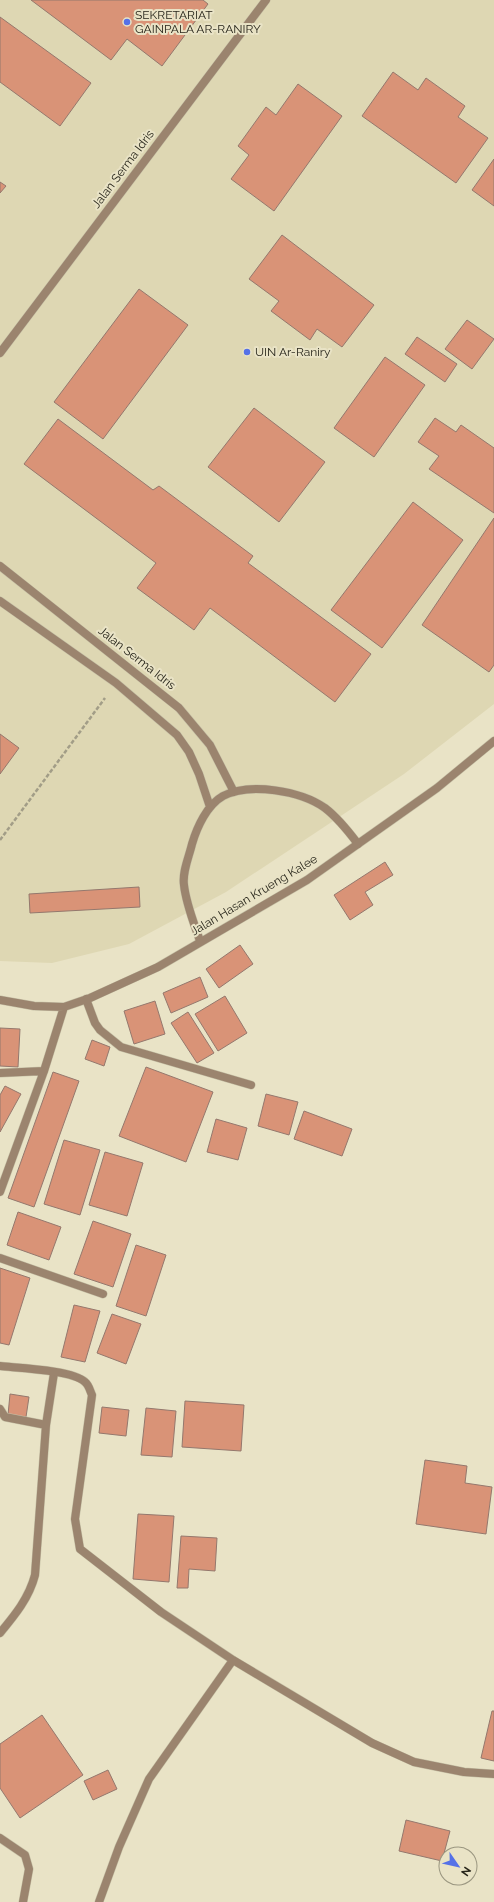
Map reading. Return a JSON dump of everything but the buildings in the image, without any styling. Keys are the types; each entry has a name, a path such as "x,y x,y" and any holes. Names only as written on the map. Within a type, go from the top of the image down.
{"street":[{"name":"Jalan Serma Idris","path":"0,352 266,0"},
{"name":"Jalan Serma Idris","path":"0,566 180,708 210,745 234,792"},
{"path":"0,601 116,683 177,735 189,752 199,774 210,807"},
{"name":"Jalan Hasan Krueng Kalee","path":"0,1000 34,1006 64,1007 86,999 158,967 200,941 246,917 300,884 437,788 494,741"},
{"path":"200,941 184,885 185,870 200,823 210,807 222,796 234,792 267,789 288,791 325,808 347,830 358,844"},
{"path":"86,999 95,1022 100,1030 121,1047 251,1085"},
{"path":"0,1192 44,1071 64,1007"},
{"path":"0,1073 44,1071"},
{"path":"0,1258 103,1294"},
{"path":"0,1366 69,1374 82,1379 89,1388 92,1395 75,1518 80,1549 161,1612 233,1660 372,1743 414,1762 464,1772 494,1774"},
{"path":"0,1633 18,1612 32,1587 35,1575 46,1425 54,1373"},
{"path":"0,1409 5,1417 46,1425"},
{"path":"99,1902 119,1847 150,1779 233,1660"},
{"path":"0,1838 25,1855 29,1870 23,1902"}],"path":[{"path":"0,840 116,683"}],"shaded area":[{"name":"UIN Ar-Raniry","path":"0,0 494,0 494,704 404,774 226,892 129,944 52,963 0,961"}],"place":[{"name":"SEKRETARIAT GAINPALA AR-RANIRY","path":"127,22"},
{"name":"UIN Ar-Raniry","path":"247,352"}]}
